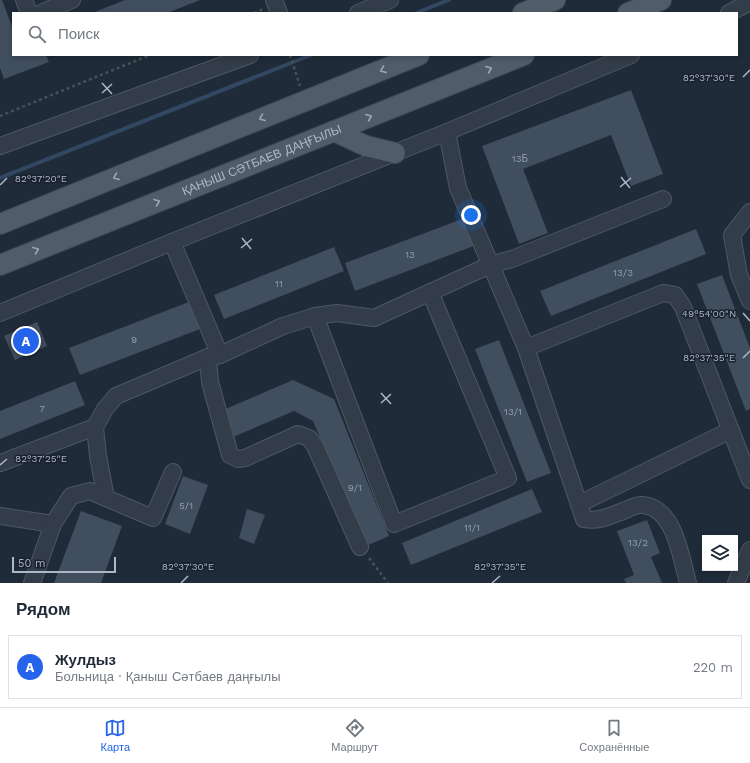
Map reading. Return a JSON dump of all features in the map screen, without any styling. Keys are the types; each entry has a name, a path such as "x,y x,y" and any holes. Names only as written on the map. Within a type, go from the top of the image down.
{"main road":[{"path":"526,12 556,0"},
{"path":"631,12 661,0"},
{"path":"0,224 417,56"},
{"name":"ҚАНЫШ СӘТБАЕВ ДАҢҒЫЛЫ","path":"0,265 522,56"},
{"path":"334,131 366,146 395,153"}],"street":[{"path":"24,0 29,12"},
{"path":"43,12 72,0"},
{"path":"274,0 278,12"},
{"path":"360,12 390,0"},
{"path":"731,12 750,2"},
{"path":"0,146 247,56"},
{"path":"0,313 172,242 447,132 630,56"},
{"path":"447,132 458,188 526,348 584,519 592,520 642,504 658,510 670,522 688,583"},
{"path":"106,498 98,456 95,427 105,409 116,396 283,326 315,316 337,313 374,318 490,265 512,259 663,200"},
{"path":"750,212 732,235 739,275 750,301"},
{"path":"172,242 214,356 210,382 230,455 238,459 245,458 298,434 308,438 315,446 360,547"},
{"path":"315,316 394,524 508,478 430,292"},
{"path":"526,348 663,293 675,295 683,307 750,480"},
{"path":"0,463 95,427"},
{"path":"579,504 731,430"},
{"path":"32,583 53,524 71,496 90,491 153,518 173,472"},
{"path":"0,516 53,524"},
{"path":"736,583 750,550"}],"path":[{"path":"0,116 148,56"},
{"path":"290,56 300,86"},
{"path":"360,547 388,583"}],"building":[{"path":"0,0 2,0 12,26 12,56 46,56 49,62 4,79 0,68"},
{"path":"125,0 200,0 170,12 95,12"},
{"path":"631,90 663,174 631,186 611,135 523,169 548,233 519,244 482,146"},
{"path":"465,218 476,245 355,291 345,263"},
{"path":"696,229 706,254 551,316 540,291"},
{"path":"334,247 344,271 224,319 214,295"},
{"path":"722,275 750,348 750,409 746,411 697,284"},
{"path":"189,302 200,329 80,375 69,348"},
{"path":"37,322 47,346 15,360 4,336"},
{"path":"499,340 551,473 527,482 475,349"},
{"path":"293,380 334,399 389,536 366,546 313,421 294,411 233,437 221,411"},
{"path":"75,381 85,405 0,439 0,411"},
{"path":"183,476 208,485 190,534 165,524"},
{"path":"532,489 542,512 411,565 402,543"},
{"path":"247,509 265,515 254,544 239,538"},
{"path":"81,511 122,526 101,583 54,583"},
{"path":"647,520 660,553 651,557 662,583 626,583 624,579 634,575 617,531"}],"waterway":[{"path":"419,12 449,0"},
{"path":"0,178 308,56"}],"place":[{"name":"Жулдыз","path":"26,341"}]}
